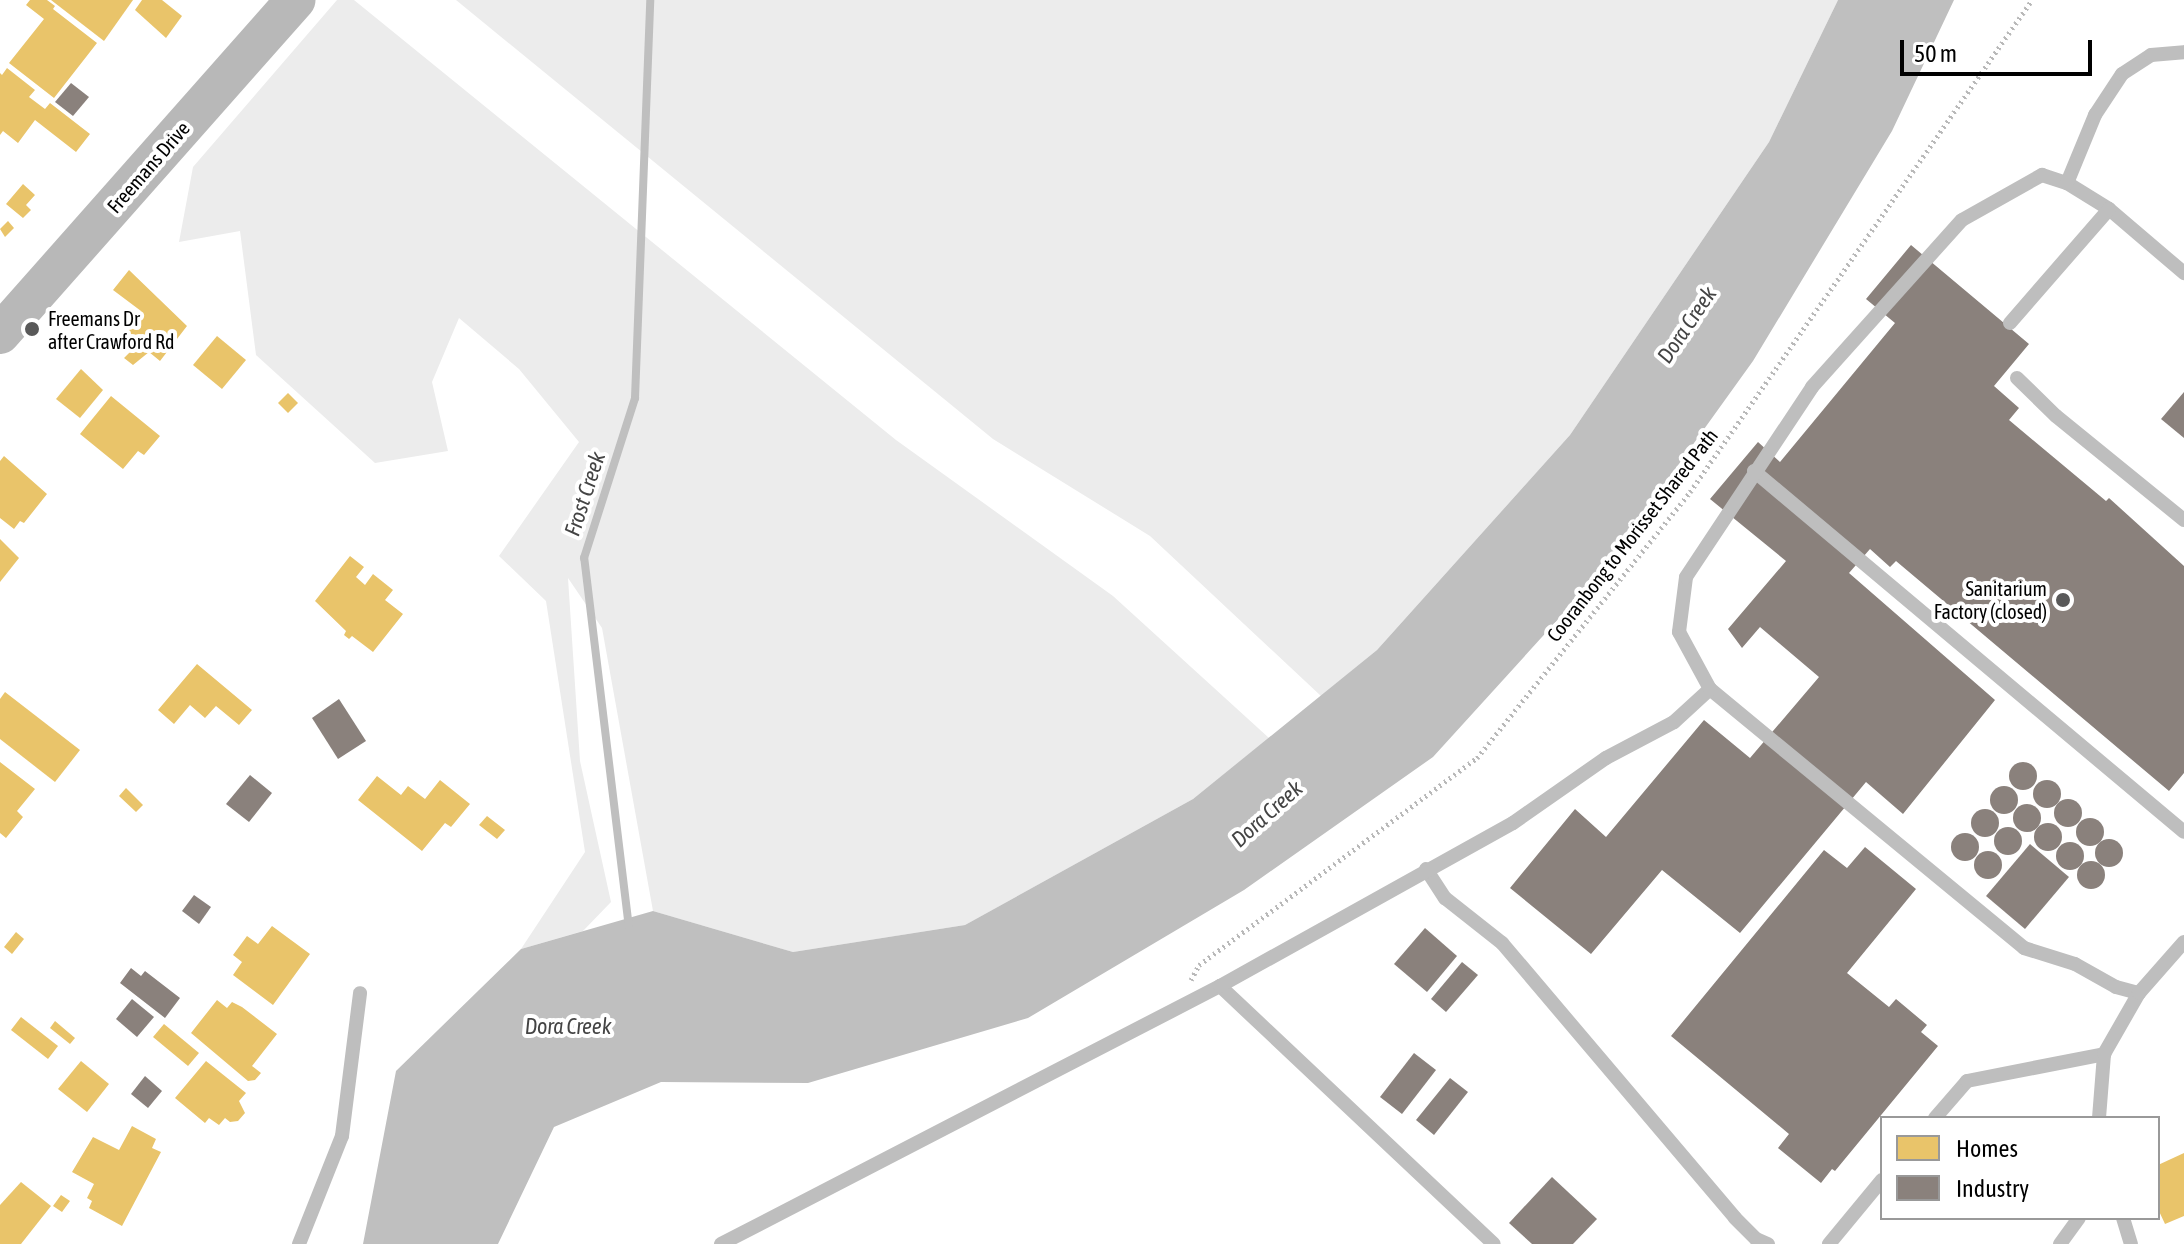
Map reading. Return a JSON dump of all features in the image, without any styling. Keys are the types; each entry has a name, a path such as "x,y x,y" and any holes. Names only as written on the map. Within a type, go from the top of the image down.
{"main road":[{"name":"Freemans Drive","path":"0,334 295,0"}],"lane":[{"path":"2067,183 2095,115 2122,74 2151,55 2184,52"},
{"path":"2139,993 2116,987 2075,964 2024,948 1710,689 1679,632 1686,577 1754,471 1812,387 1962,220 2042,175 2067,183 2109,209 2184,273"},
{"path":"2010,323 2109,209"},
{"path":"2017,378 2056,416 2184,520"},
{"path":"1754,471 2184,832"},
{"path":"721,1244 1220,986 1513,823 1606,758 1674,722 1710,689"},
{"path":"1426,869 1445,898 1502,943 1735,1218 1756,1239 1768,1244"},
{"path":"2099,1116 2104,1054 2139,993 2184,942"},
{"path":"1220,986 1494,1244"},
{"path":"299,1244 342,1136 360,993"},
{"path":"1937,1116 1967,1081 2104,1054"},
{"path":"1829,1244 1880,1182"},
{"path":"2060,1244 2078,1220"},
{"path":"2124,1220 2131,1244"}],"path":[{"name":"Cooranbong to Morisset Shared Path","path":"1174,1009 1199,965 1477,758 1690,492 2032,0"}],"shaded area":[{"path":"337,0 354,0 896,440 1113,596 1269,738 1193,799 965,925 793,952 653,911 602,628 568,578 580,761 611,902 583,931 521,949 585,852 546,601 499,556 579,442 519,369 459,318 432,382 448,451 375,463 256,355 240,231 179,242 193,167"},
{"path":"456,0 1838,0 1769,142 1570,435 1377,650 1321,696 1150,536 993,439"}],"water":[{"name":"Dora Creek","path":"1838,0 1954,0 1892,131 1753,361 1602,571 1433,757 1244,890 1028,1018 808,1083 661,1082 554,1127 498,1244 363,1244 396,1071 521,949 653,911 793,952 965,925 1193,799 1377,650 1570,435 1769,142"}],"building: Homes":[{"path":"30,0 47,0 55,6 53,9 97,43 54,98 9,63 44,19 26,5"},
{"path":"51,0 133,0 104,41"},
{"path":"142,0 162,0 182,16 166,38 135,10"},
{"path":"7,68 35,90 29,97 45,109 50,103 90,134 76,152 35,120 18,143 3,131 0,135 0,73 2,75"},
{"path":"23,184 35,195 26,205 31,210 23,218 6,204"},
{"path":"8,221 14,228 5,237 0,229"},
{"path":"129,270 187,326 160,361 149,352 133,365 124,358 130,352 116,341 141,311 113,290"},
{"path":"217,336 246,360 222,389 193,365"},
{"path":"81,369 103,390 80,418 56,399"},
{"path":"288,393 298,403 288,413 278,403"},
{"path":"111,396 160,436 144,455 138,451 123,469 80,434"},
{"path":"4,456 47,494 24,523 20,521 14,529 0,518 0,461"},
{"path":"0,539 19,558 0,582"},
{"path":"350,556 364,567 356,577 365,585 373,574 393,590 385,600 403,614 373,652 352,636 349,639 344,635 346,631 315,601"},
{"path":"197,664 252,710 239,725 216,706 205,718 190,705 174,724 158,710"},
{"path":"5,692 80,750 55,782 0,739 0,699"},
{"path":"0,762 35,789 17,811 23,817 6,838 0,833"},
{"path":"377,776 401,795 408,786 425,799 440,780 470,804 451,827 445,823 422,851 358,800"},
{"path":"126,788 143,805 136,812 119,796"},
{"path":"487,816 505,830 497,839 479,825"},
{"path":"272,926 310,954 273,1005 233,975 242,962 233,955 247,936 258,944"},
{"path":"16,932 24,939 12,954 4,947"},
{"path":"217,1000 227,1008 232,1002 242,1007 277,1034 252,1066 261,1073 255,1080 248,1081 191,1033"},
{"path":"21,1017 58,1046 48,1059 11,1030"},
{"path":"55,1021 75,1038 70,1044 50,1028"},
{"path":"164,1024 199,1053 188,1066 153,1037"},
{"path":"81,1061 109,1084 87,1112 58,1089"},
{"path":"206,1061 246,1093 239,1101 245,1113 238,1121 230,1122 225,1118 219,1125 209,1118 205,1123 175,1098"},
{"path":"132,1126 156,1139 152,1148 161,1152 122,1226 89,1208 92,1201 87,1198 94,1184 72,1172 93,1137 119,1150"},
{"path":"2184,1153 2184,1216 2165,1224 2160,1213 2160,1164"},
{"path":"21,1182 51,1206 21,1244 0,1244 0,1205"},
{"path":"61,1195 70,1201 62,1212 53,1206"}],"building: Industry":[{"path":"71,83 89,97 73,116 55,102"},
{"name":"Sanitarium Factory (closed)","path":"1911,245 2029,344 1994,386 2019,408 2009,420 2106,501 2109,498 2184,566 2184,773 2169,791 1896,561 1890,567 1870,549 1849,573 1995,700 1903,814 1866,782 1740,933 1662,870 1591,954 1510,888 1575,809 1606,837 1704,720 1750,758 1819,677 1760,627 1742,648 1728,629 1786,561 1710,499 1758,442 1780,462 1895,323 1866,299"},
{"path":"2184,392 2184,438 2161,419"},
{"path":"339,699 366,741 338,759 312,718"},
{"path":"2023,762 2033,766 2037,776 2033,786 2023,790 2013,786 2009,776 2013,766"},
{"path":"250,775 272,793 249,822 226,804"},
{"path":"2047,780 2057,784 2061,794 2057,804 2047,808 2037,804 2033,794 2037,784"},
{"path":"2004,786 2014,790 2018,800 2014,810 2004,814 1994,810 1990,800 1994,790"},
{"path":"2068,799 2078,803 2082,813 2078,823 2068,827 2058,823 2054,813 2058,803"},
{"path":"2027,804 2037,808 2041,818 2037,828 2027,832 2017,828 2013,818 2017,808"},
{"path":"1985,809 1995,813 1999,823 1995,833 1985,837 1975,833 1971,823 1975,813"},
{"path":"2090,818 2100,822 2104,832 2100,842 2090,846 2080,842 2076,832 2080,822"},
{"path":"2048,823 2058,827 2062,837 2058,847 2048,851 2038,847 2034,837 2038,827"},
{"path":"2008,827 2018,831 2022,841 2018,851 2008,855 1998,851 1994,841 1998,831"},
{"path":"1965,833 1975,837 1979,847 1975,857 1965,861 1955,857 1951,847 1955,837"},
{"path":"2109,839 2119,843 2123,853 2119,863 2109,867 2099,863 2095,853 2099,843"},
{"path":"2070,842 2080,846 2084,856 2080,866 2070,870 2060,866 2056,856 2060,846"},
{"path":"2030,844 2069,877 2025,929 1986,896"},
{"path":"1865,847 1916,889 1847,973 1889,1007 1896,999 1927,1025 1921,1032 1938,1046 1835,1171 1832,1169 1821,1183 1778,1148 1789,1134 1671,1036 1824,850 1847,868"},
{"path":"1988,851 1998,855 2002,865 1998,875 1988,879 1978,875 1974,865 1978,855"},
{"path":"2091,861 2101,865 2105,875 2101,885 2091,889 2081,885 2077,875 2081,865"},
{"path":"194,895 211,907 199,924 182,911"},
{"path":"1425,928 1457,956 1427,992 1394,964"},
{"path":"1462,962 1478,975 1446,1012 1431,999"},
{"path":"131,968 141,976 145,971 180,998 165,1018 120,983"},
{"path":"132,999 154,1017 137,1037 116,1019"},
{"path":"1414,1053 1436,1070 1402,1114 1380,1097"},
{"path":"145,1076 162,1091 148,1108 131,1094"},
{"path":"1450,1078 1468,1092 1434,1135 1416,1120"},
{"path":"1552,1177 1597,1219 1573,1244 1532,1244 1509,1223"}],"waterway":[{"name":"Frost Creek","path":"629,928 584,558 635,398 650,0"}],"place":[{"name":"Freemans Dr after Crawford Rd","path":"32,329"},
{"name":"Sanitarium Factory (closed)","path":"2063,600"}]}
